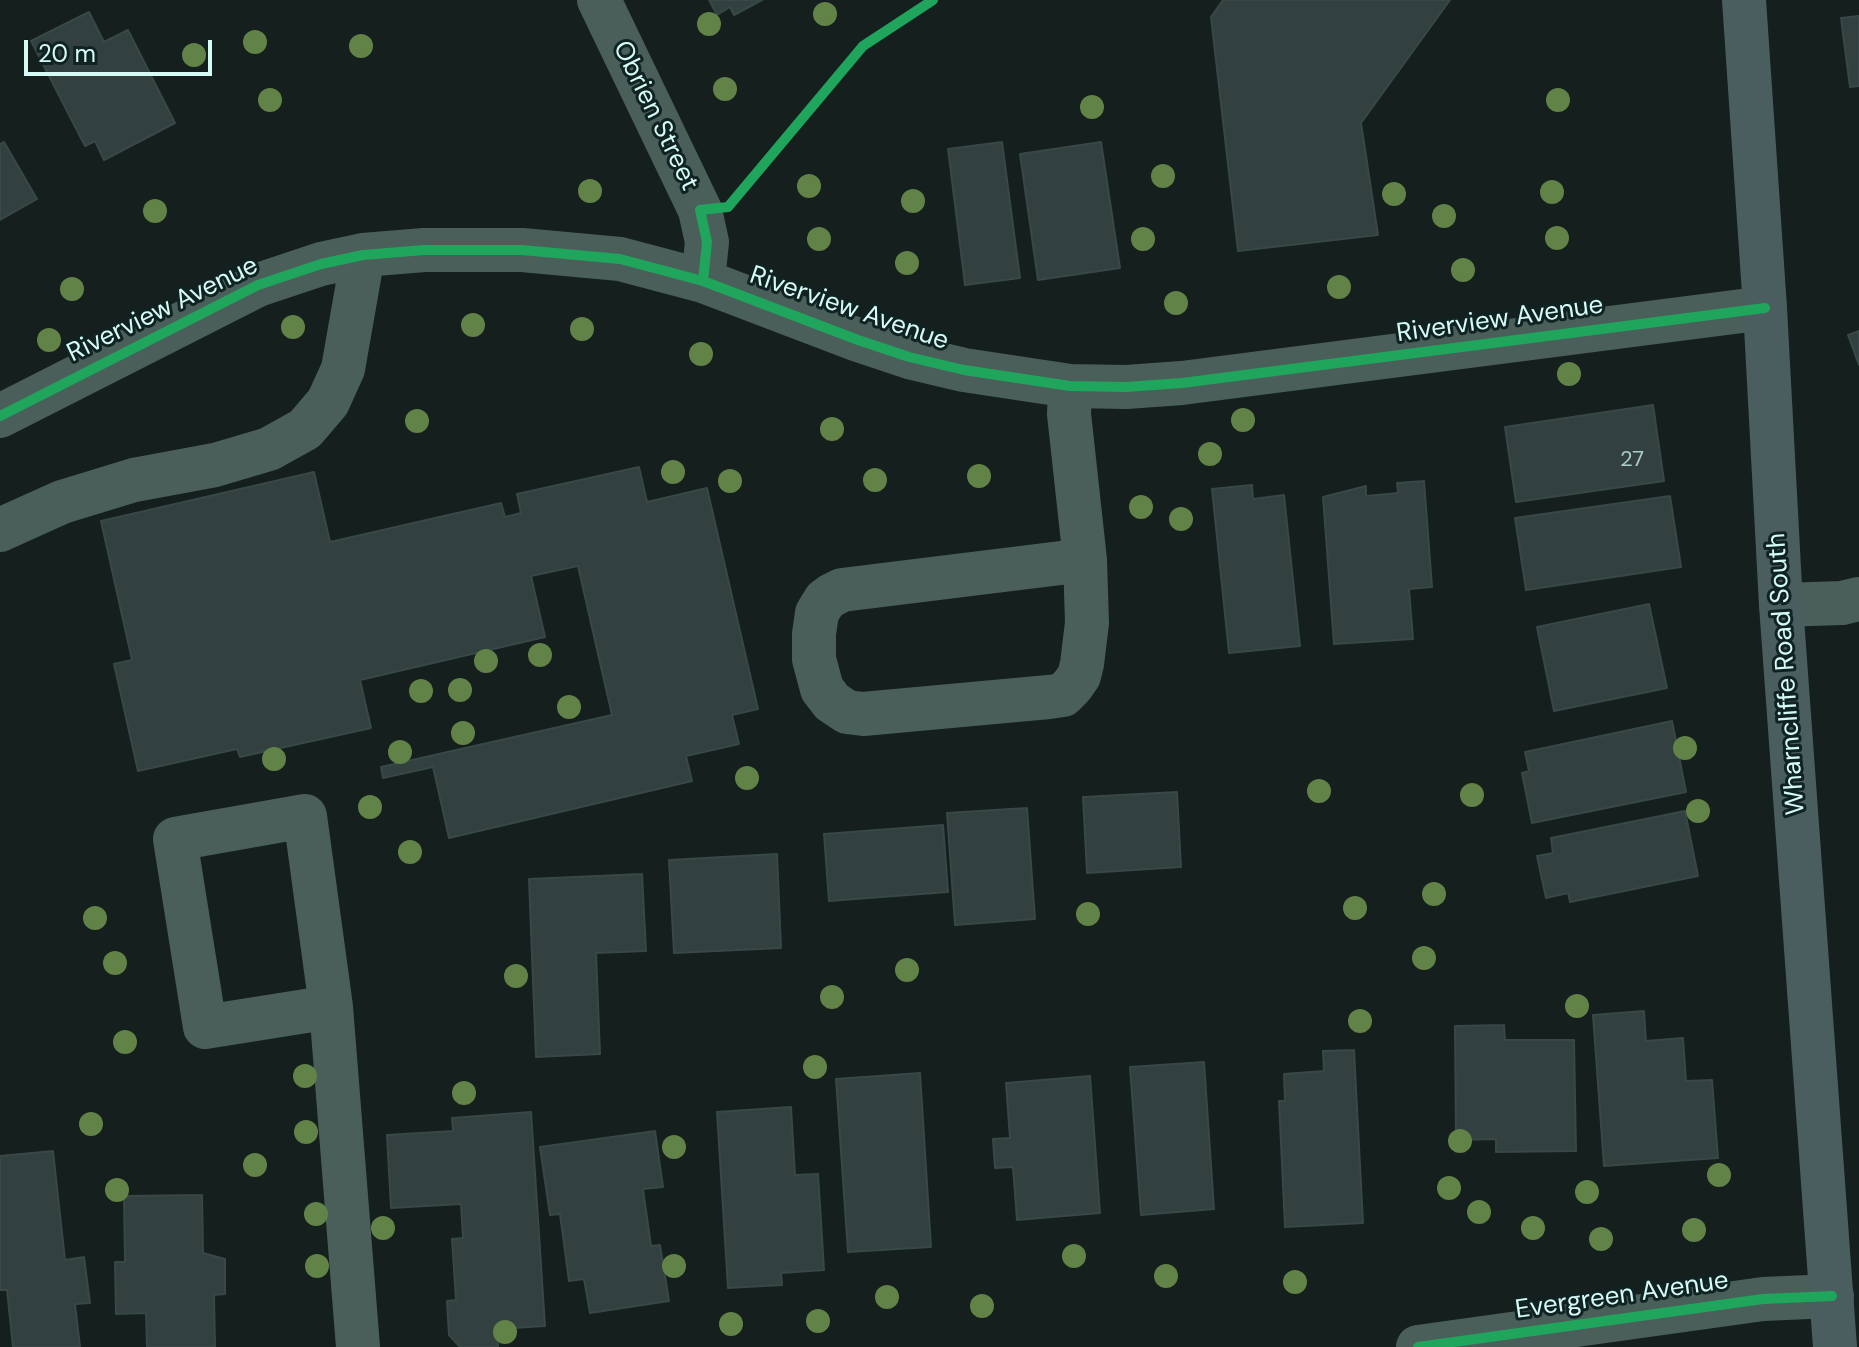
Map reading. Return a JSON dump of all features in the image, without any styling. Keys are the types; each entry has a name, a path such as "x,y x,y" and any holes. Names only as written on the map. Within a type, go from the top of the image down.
{"main road":[{"name":"Wharncliffe Road South","path":"1744,0 1781,605 1835,1347"}],"street":[{"name":"Obrien Street","path":"599,0 700,210 707,242 703,281"},
{"name":"Riverview Avenue","path":"0,416 258,285 321,264 363,255 424,250 522,250 620,259 703,281 909,357 964,370 1070,386 1126,387 1182,383 1765,308"},
{"path":"0,530 62,502 134,480 215,465 269,449 305,429 328,402 343,369 363,255"},
{"path":"1070,386 1069,414 1085,560 1087,623 1079,676 1063,695 863,714 847,712 832,702 822,689 814,659 817,613 825,600 842,590 1085,560"},
{"path":"1781,605 1842,603 1859,599"},
{"path":"331,1007 205,1027 175,839 305,816 331,1007 358,1347"},
{"name":"Evergreen Avenue","path":"1418,1347 1763,1299 1832,1296"}],"building":[{"path":"709,0 762,0 734,15 730,7 717,15"},
{"path":"1223,0 1450,0 1361,123 1378,235 1238,251 1211,17"},
{"path":"89,12 104,42 128,30 175,123 104,160 95,141 85,146 31,41"},
{"path":"1859,16 1859,86 1850,87 1841,18"},
{"path":"4,142 37,199 0,220 0,144"},
{"path":"1002,142 1020,278 965,285 948,149"},
{"path":"1101,142 1120,268 1038,280 1020,154"},
{"path":"1859,331 1859,365 1848,335"},
{"path":"1653,405 1664,481 1516,502 1505,427"},
{"path":"639,467 647,502 707,488 758,709 732,715 739,744 686,756 692,781 449,838 433,767 383,778 381,767 612,715 578,566 531,576 545,637 360,680 371,728 240,757 237,749 138,771 114,664 132,660 101,521 314,472 330,542 501,503 505,517 521,513 517,494"},
{"path":"1424,481 1432,587 1409,589 1413,639 1334,644 1323,497 1366,486 1366,496 1398,493 1397,483"},
{"path":"1252,485 1253,499 1284,495 1300,646 1229,653 1212,489"},
{"path":"1670,496 1681,567 1526,590 1515,518"},
{"path":"1649,604 1667,688 1554,711 1537,627"},
{"path":"1672,721 1686,792 1532,823 1522,773 1529,771 1525,752"},
{"path":"1177,792 1181,867 1087,873 1083,797"},
{"path":"1027,808 1035,919 955,925 947,813"},
{"path":"1685,811 1698,876 1570,902 1568,893 1546,898 1537,856 1553,853 1551,838"},
{"path":"943,825 948,892 829,901 824,834"},
{"path":"777,854 781,948 674,953 669,860"},
{"path":"642,874 646,951 596,953 600,1054 536,1057 529,879"},
{"path":"1644,1011 1646,1041 1683,1038 1686,1081 1712,1080 1718,1158 1604,1166 1593,1015"},
{"path":"1504,1025 1505,1040 1574,1040 1576,1151 1496,1152 1496,1139 1456,1140 1455,1026"},
{"path":"1354,1050 1363,1223 1285,1227 1279,1101 1285,1101 1284,1074 1324,1071 1323,1051"},
{"path":"1204,1062 1214,1209 1141,1215 1130,1067"},
{"path":"920,1073 931,1247 848,1252 836,1079"},
{"path":"1090,1076 1100,1213 1017,1220 1013,1167 995,1168 993,1139 1010,1138 1006,1083"},
{"path":"791,1107 795,1175 818,1174 824,1270 781,1273 782,1285 728,1288 717,1112"},
{"path":"531,1112 545,1326 497,1329 498,1347 460,1347 449,1335 447,1301 456,1300 452,1239 463,1238 461,1204 391,1208 387,1135 453,1131 452,1118"},
{"path":"655,1131 663,1187 643,1189 651,1246 660,1245 669,1301 590,1313 584,1279 569,1281 560,1214 550,1215 540,1147"},
{"path":"53,1151 65,1260 84,1257 90,1303 75,1304 80,1347 13,1347 7,1290 0,1290 0,1156"},
{"path":"202,1195 203,1253 225,1259 225,1294 214,1295 215,1347 147,1347 146,1313 116,1314 115,1262 125,1262 124,1196"}],"cycle path":[{"path":"703,281 707,242 700,210 728,207 863,46 933,0"},
{"path":"0,416 258,285 321,264 363,255 424,250 522,250 620,259 703,281 909,357 964,370 1070,386 1126,387 1182,383 1765,308"},
{"path":"1418,1347 1763,1299 1832,1296"}]}
